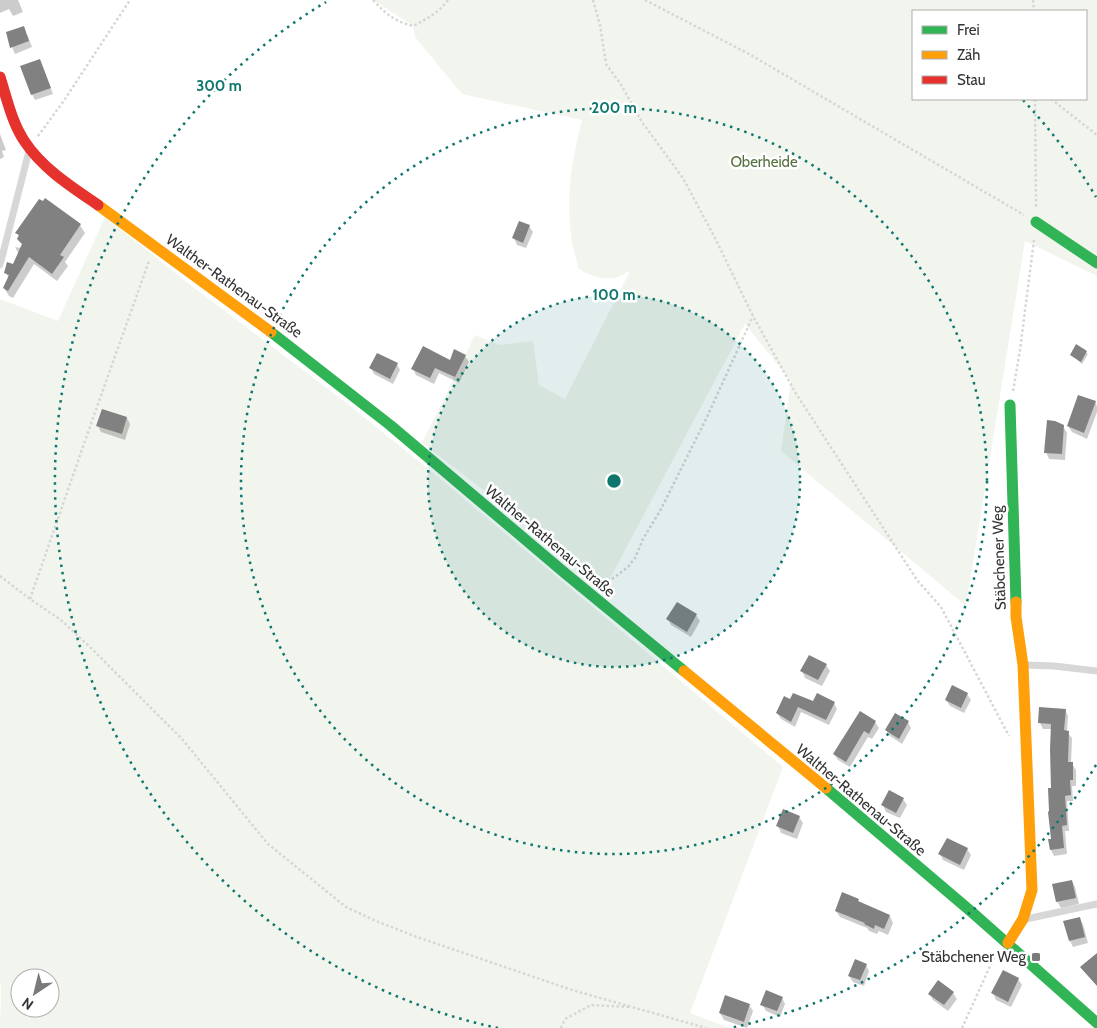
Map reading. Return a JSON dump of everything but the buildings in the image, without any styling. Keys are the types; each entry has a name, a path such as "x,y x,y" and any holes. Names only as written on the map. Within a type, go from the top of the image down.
{"street":[{"name":"Walther-Rathenau-Straße","path":"0,77 20,132 29,148 44,165 284,341 362,403 1006,941 1097,1023"},
{"path":"1036,222 1097,263"},
{"name":"Stäbchener Weg","path":"1006,941 1023,919 1032,890 1023,665 1016,618 1010,405"}],"lane":[{"path":"0,264 29,148"},
{"path":"1023,665 1054,666 1097,671"},
{"path":"1023,919 1097,904"}],"path":[{"path":"29,148 63,102 130,0"},
{"path":"373,0 397,22 413,26 440,10 448,0"},
{"path":"592,0 600,25 606,64 620,82 642,122 683,178 795,392 917,580 941,607 1012,740"},
{"path":"645,0 749,54 1036,222"},
{"path":"1010,405 1020,350 1036,222 1035,100"},
{"path":"1052,100 1097,135"},
{"path":"30,600 155,246"},
{"path":"593,597 601,587 628,567 635,558 643,539 660,511 707,417 754,316"},
{"path":"0,576 30,600 61,620 182,738 268,844 346,907 376,921 572,990 706,1028"},
{"path":"962,1028 1000,945 1006,941"},
{"path":"561,1028 565,1019 591,1005 634,1007"}],"green space":[{"name":"Oberheide","path":"373,0 1097,0 1097,276 1025,241 966,606 781,451 791,381 745,324 607,584 422,443 475,335 500,345 533,341 539,385 565,399 630,271 616,277 600,278 578,268 572,238 569,205 575,148 582,120 462,94 415,37 413,26"},
{"path":"105,217 189,284 344,401 438,477 783,767 690,1013 729,1028 0,1028 0,299 58,321"}],"traffic: fast":[{"path":"1036,222 1097,263"},
{"path":"271,332 390,425 684,671"},
{"path":"1010,405 1016,602"},
{"path":"826,788 974,914 1097,1023"}],"traffic: slow":[{"path":"98,205 271,332"},
{"path":"1008,943 1023,919 1032,890 1023,665 1016,617 1016,602"},
{"path":"684,671 826,788"}],"traffic: jam":[{"path":"0,77 10,111 32,152 58,177 98,205"}],"place":[{"name":"Stäbchener Weg","path":"1036,957"}]}
